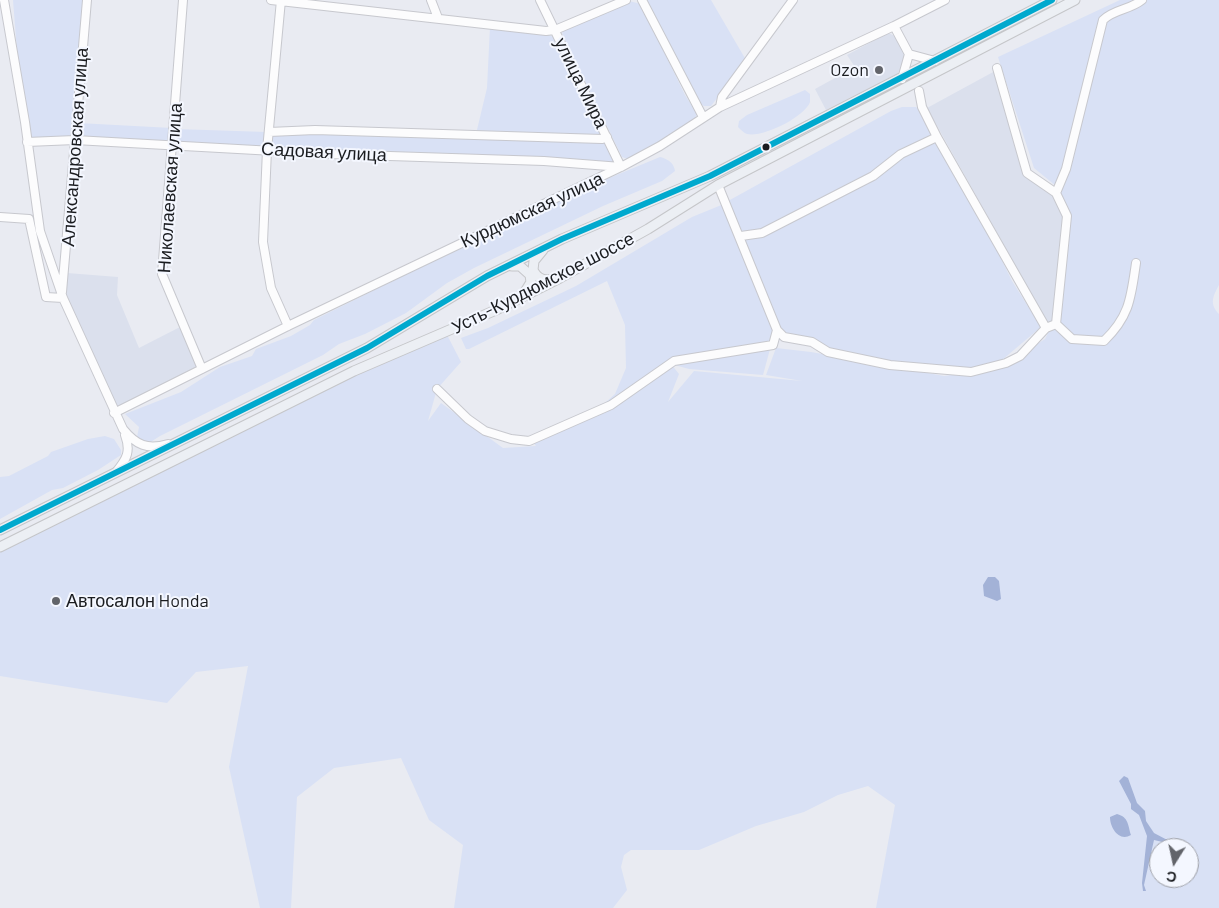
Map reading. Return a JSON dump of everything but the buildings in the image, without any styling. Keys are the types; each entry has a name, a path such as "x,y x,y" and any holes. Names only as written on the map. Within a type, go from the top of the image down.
{"main road":[{"name":"Усть-Курдюмское шоссе","path":"0,530 367,348 452,295 544,248 710,176 1052,0"},
{"name":"Усть-Курдюмское шоссе","path":"0,547 354,371 560,278 648,229 718,185 1076,0"},
{"path":"544,248 534,262 533,270 535,274 537,277 548,280 560,278"},
{"path":"509,266 520,266 530,275 529,288 519,298"}],"street":[{"name":"Александровская улица","path":"4,0 40,231 62,296 114,413 123,429 133,441 145,447 158,446 184,439"},
{"name":"Александровская улица","path":"62,296 87,0"},
{"name":"Николаевская улица","path":"183,0 162,274 202,369"},
{"path":"271,0 546,31 555,30 626,0"},
{"path":"431,0 438,18"},
{"name":"улица Мира","path":"540,0 621,167"},
{"path":"642,0 703,117"},
{"path":"720,107 722,97 792,0"},
{"name":"Курдюмская улица","path":"114,413 288,326 621,167 660,146 720,107 894,26 945,0"},
{"path":"1056,193 1066,169 1103,20 1109,14 1137,4 1142,0"},
{"path":"281,1 267,150 263,242 271,288 288,326"},
{"path":"894,26 909,54 902,78"},
{"path":"909,54 935,61"},
{"path":"997,68 1027,173 1056,193 1067,216 1056,324"},
{"path":"919,91 922,107 938,137 1046,328"},
{"name":"Садовая улица","path":"269,132 315,130 602,139 607,137"},
{"path":"740,236 762,233 873,176 901,154 938,137"},
{"name":"Садовая улица","path":"27,142 75,140 173,146 544,160 621,167"},
{"path":"718,185 778,330 784,337 812,342 828,352 890,365 971,372 1006,363 1020,356 1046,328 1056,324"},
{"path":"0,217 29,219 46,297 62,296"},
{"path":"1056,324 1072,339 1104,341 1125,317 1136,263"},
{"path":"436,389 468,419 485,431 512,440 529,441 610,406 674,361 773,345 778,330"},
{"path":"116,472 125,462 129,452 123,429"}],"shaded area":[{"path":"13,0 86,0 73,135 67,138 24,140"},
{"path":"646,0 711,0 746,60 711,106 704,106 694,99"},
{"path":"1120,0 1219,0 1219,285 1213,303 1219,314 1219,908 876,908 895,805 868,786 838,795 804,812 756,826 699,850 631,850 624,855 621,867 627,890 613,908 454,908 463,845 429,820 401,758 334,768 297,797 291,908 260,908 229,767 248,666 196,672 167,703 0,676 0,547 445,331 461,362 437,389 428,421 441,403 503,448 536,446 531,440 596,411 615,394 626,368 625,325 607,281 469,349 466,349 461,338 488,328 576,286 692,217 719,206 891,111 902,107 916,107 924,114 927,108 1012,281 1041,327 995,366 944,372 773,338 763,375 689,369 671,364 679,374 668,402 694,371 802,381 766,375 776,348 811,352 944,376 998,369 1045,339 1060,309 1067,239 1056,186 1034,168 998,57"},
{"path":"629,1 641,4 685,95 697,114 695,118 665,140 628,159 622,157 562,31"},
{"path":"490,27 547,34 555,38 602,134 600,137 476,134 487,88"},
{"path":"888,33 895,36 906,54 904,65 897,74 826,110 815,89 855,67 847,55"},
{"path":"995,71 1026,175 1054,194 1065,218 1054,322 1048,324 927,108"},
{"path":"805,90 810,94 810,102 792,120 762,133 746,134 738,127 739,121 747,115"},
{"path":"78,123 172,128 170,138 164,143 79,138"},
{"path":"175,129 267,132 266,145 263,148 177,142 174,139"},
{"path":"315,132 605,142 615,163 273,148 272,137 276,134"},
{"path":"660,157 670,162 675,171 662,181 603,206 474,268 447,283 406,313 365,334 339,344 323,355 149,443 137,437 139,427 125,414 181,392 220,367 252,356 256,349 291,336 310,325 314,320 453,251 479,242 499,230 590,186"},
{"path":"67,273 118,277 117,295 139,348 180,327 198,366 117,407 65,293"},
{"path":"105,436 114,439 121,450 121,455 98,470 63,488 52,490 0,519 0,477 9,476 48,456 51,452 88,439"}],"water":[{"path":"988,577 995,577 999,581 1001,599 997,601 984,596 983,585"},
{"path":"1124,776 1128,778 1137,803 1145,811 1146,821 1154,833 1164,838 1149,838 1149,862 1144,885 1146,891 1143,891 1142,883 1147,836 1139,815 1131,809 1131,804 1119,781"},
{"path":"1117,814 1126,820 1131,835 1123,837 1113,829 1110,817"}],"transit line":[{"path":"0,530 367,348 487,276 562,239 710,176 1052,0"}],"place":[{"name":"Ozon","path":"879,70"},
{"name":"Автосалон Honda","path":"56,601"}]}
